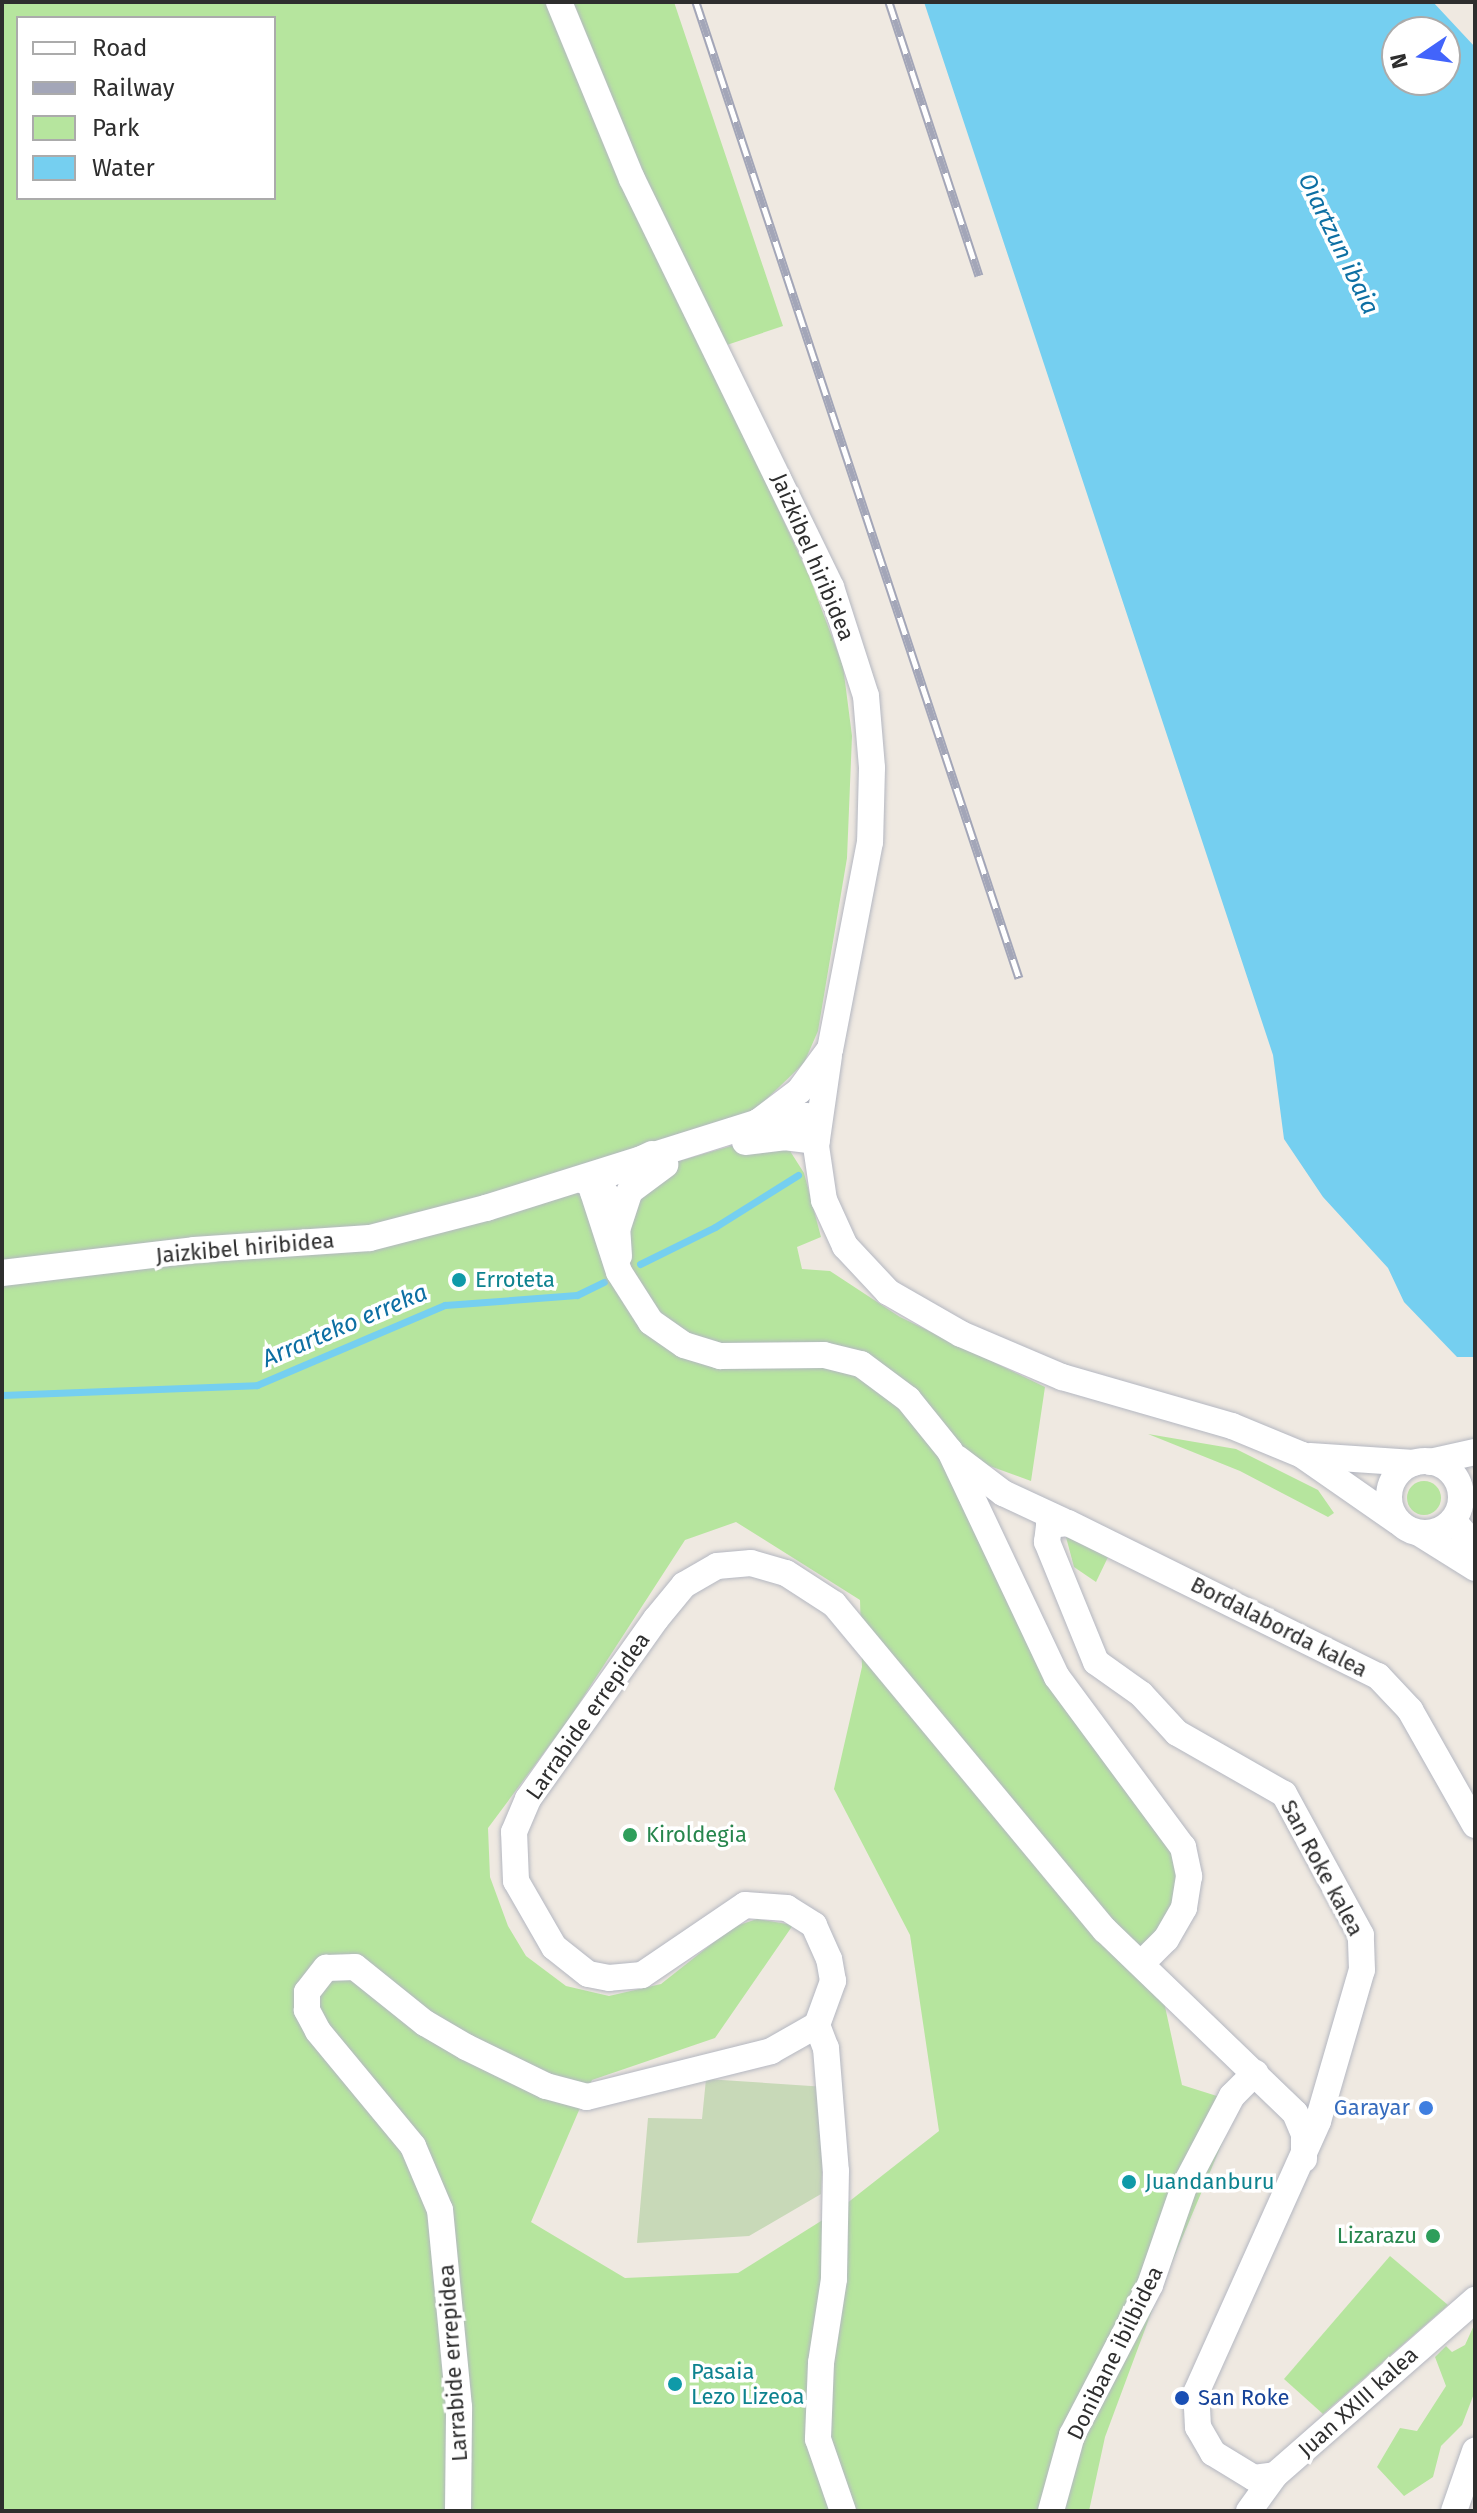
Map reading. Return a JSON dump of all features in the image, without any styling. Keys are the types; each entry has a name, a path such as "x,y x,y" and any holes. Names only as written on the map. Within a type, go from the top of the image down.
{"street":[{"name":"Jaizkibel hiribidea","path":"559,2 632,179 805,531 858,663 871,739 870,842 830,1049 799,1091 758,1122"},
{"path":"830,1049 817,1137 818,1172 834,1227 861,1267 888,1292 961,1334 1062,1377 1232,1426 1302,1455 1409,1528 1475,1568"},
{"name":"Jaizkibel hiribidea","path":"658,1160 758,1122 806,1116 817,1137"},
{"path":"575,1188 658,1160 752,1140 817,1137"},
{"path":"610,1229 630,1191 658,1160"},
{"name":"Jaizkibel hiribidea","path":"2,1273 194,1250 370,1238 575,1188"},
{"path":"575,1188 583,1207 610,1229"},
{"path":"575,1188 612,1202 610,1229 619,1272 651,1322 693,1349 739,1358 824,1355 879,1374 908,1399 950,1451 1057,1677 1176,1833 1189,1876 1180,1916 1141,1964"},
{"name":"Bordalaborda kalea","path":"950,1451 986,1483 1056,1523 1378,1676 1410,1710 1475,1825"},
{"path":"1302,1455 1422,1462 1475,1452"},
{"path":"1422,1462 1451,1472 1468,1486 1453,1520 1438,1531 1409,1528 1391,1512 1390,1488 1422,1462"},
{"path":"1453,1520 1475,1546"},
{"name":"San Roke kalea","path":"1056,1523 1047,1542 1096,1662 1141,1694 1177,1733 1284,1794 1356,1924 1363,1947 1362,1970 1304,2159 1199,2382 1195,2404 1198,2427 1213,2453 1254,2478 1275,2475"},
{"name":"Larrabide errepidea","path":"458,2511 459,2407 440,2210 413,2146 307,2010 307,1992 315,1978 338,1965 355,1967 425,2023 466,2047 546,2086 587,2097 771,2051 817,2025 833,1981 829,1959 814,1925 787,1908 745,1905 642,1975 609,1978 588,1974 554,1947 516,1881 514,1832 528,1799 684,1585 730,1562 786,1573 834,1604 1105,1930 1255,2073 1300,2121 1304,2159"},
{"path":"817,2025 826,2048 836,2171 834,2279 821,2363 818,2439 843,2511"},
{"name":"Donibane ibilbidea","path":"1051,2511 1072,2435 1150,2285 1205,2143 1232,2096 1255,2073"},
{"name":"Juan XXIII kalea","path":"1249,2511 1275,2475 1475,2300"},
{"path":"1454,2511 1475,2451"},
{"path":"1035,2511 1059,2474"}],"green space":[{"path":"2,2 674,2 783,326 706,352 809,576 843,666 852,736 847,858 818,1031 804,1063 752,1113 576,1177 618,1231 665,1165 752,1140 790,1151 804,1173 821,1237 797,1247 802,1269 830,1271 900,1317 1045,1387 1031,1481 951,1452 1048,1662 1168,1821 1188,1891 1153,1951 1182,2085 1239,2103 1154,2305 1105,2437 1089,2511 2,2511","holes":["736,1522 860,1600 862,1667 834,1789 910,1935 939,2131 837,2211 738,2273 625,2278 531,2222 592,2080 715,2038 793,1925 757,1919 733,1927 661,1984 609,1996 566,1986 526,1956 508,1926 490,1877 488,1828 569,1719 685,1540"]},
{"path":"1148,1434 1236,1449 1318,1490 1334,1513 1328,1517 1240,1471"},
{"path":"1424,1481 1436,1486 1441,1498 1436,1510 1424,1515 1412,1510 1407,1498 1412,1486"},
{"path":"1066,1537 1109,1555 1096,1582 1074,1567"},
{"path":"706,2079 826,2087 821,2194 749,2236 637,2243 648,2118 702,2119"},
{"path":"1390,2256 1448,2305 1323,2414 1284,2379"},
{"path":"1475,2323 1475,2391 1462,2425 1441,2446 1433,2477 1404,2496 1377,2467 1400,2428 1417,2431 1446,2386 1435,2357 1446,2346 1452,2352 1465,2345"}],"water":[{"name":"Oiartzun ibaia","path":"924,2 1433,2 1446,16 1381,16 1381,96 1461,96 1461,32 1475,47 1475,1357 1457,1357 1404,1302 1388,1268 1323,1197 1284,1139 1273,1055"}],"waterway":[{"name":"Arrarteko erreka","path":"640,1264 715,1227 798,1175"},
{"name":"Arrarteko erreka","path":"2,1395 257,1385 445,1305 577,1295 604,1282"}],"railway":[{"path":"696,2 1019,978"},
{"path":"889,2 979,276"}],"place":[{"name":"Erroteta","path":"459,1280"},
{"name":"Kiroldegia","path":"630,1835"},
{"name":"Garayar","path":"1426,2108"},
{"name":"Juandanburu","path":"1129,2182"},
{"name":"Lizarazu","path":"1433,2236"},
{"name":"Pasaia Lezo Lizeoa","path":"675,2384"},
{"name":"San Roke","path":"1182,2398"}]}
